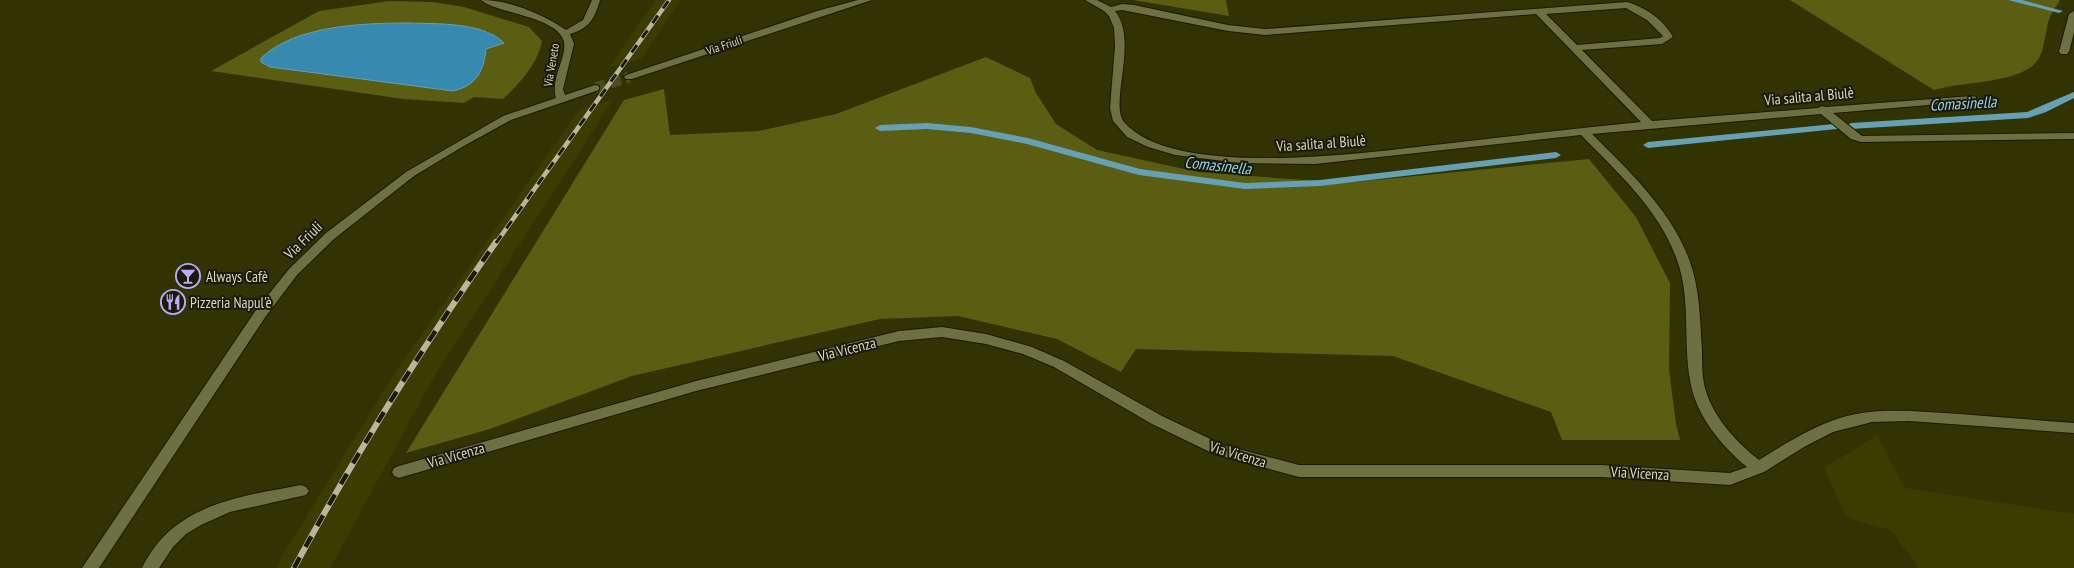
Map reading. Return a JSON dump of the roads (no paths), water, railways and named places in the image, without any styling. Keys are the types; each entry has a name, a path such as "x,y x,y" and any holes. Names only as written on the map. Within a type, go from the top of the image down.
{"street":[{"name":"Via Veneto","path":"485,0 543,19 565,33 569,44 558,89 561,99"},
{"path":"565,33 577,29 588,22 596,0"},
{"name":"Via Friuli","path":"820,13 845,0"},
{"name":"Via Friuli","path":"628,77 820,13 868,0"},
{"path":"1089,0 1109,10 1122,7 1134,8 1233,29 1265,32 1630,6 1641,10 1665,31 1668,37 1662,41 1577,48"},
{"name":"Via salita al Biulè","path":"1109,10 1117,19 1120,31 1115,108 1117,120 1136,136 1151,144 1233,161 1301,162 1649,124 1822,109 1972,99"},
{"path":"1539,12 1577,48 1649,124"},
{"path":"2064,52 2074,14"},
{"name":"Via Friuli","path":"90,568 261,313 293,272 330,236 410,174 458,145 507,118 595,88"},
{"path":"1822,109 1850,133 1857,138 1863,139 2074,136"},
{"path":"1583,131 1642,193 1661,217 1677,244 1691,283 1696,376 1701,397 1707,409 1731,442 1758,468"},
{"name":"Via Vicenza","path":"399,472 696,386 899,336 942,332 986,339 1028,350 1059,364 1157,420 1219,450 1299,471 1618,471 1730,479 1744,476 1819,431 1844,421 1870,416 1909,416 2074,428"},
{"path":"150,568 168,542 200,516 238,504 302,491"}],"water":[{"path":"446,24 473,28 485,31 504,43 486,49 481,71 468,85 453,91 270,67 261,62 261,58 276,47 311,32 352,25"}],"waterway":[{"name":"Comasinella","path":"2012,0 2059,11"},
{"name":"Comasinella","path":"1851,126 2028,115 2074,95"},
{"name":"Comasinella","path":"880,128 927,126 971,130 1028,141 1139,172 1245,186 1320,183 1556,155"},
{"name":"Comasinella","path":"1648,145 1834,127"}],"tunnel":[{"path":"595,88 629,77"}],"railway":[{"path":"496,243 669,0"},
{"path":"294,568 390,402 496,242"}],"place":[{"name":"Always Cafè","path":"188,276"},
{"name":"Pizzeria Napul'è","path":"173,302"}]}
